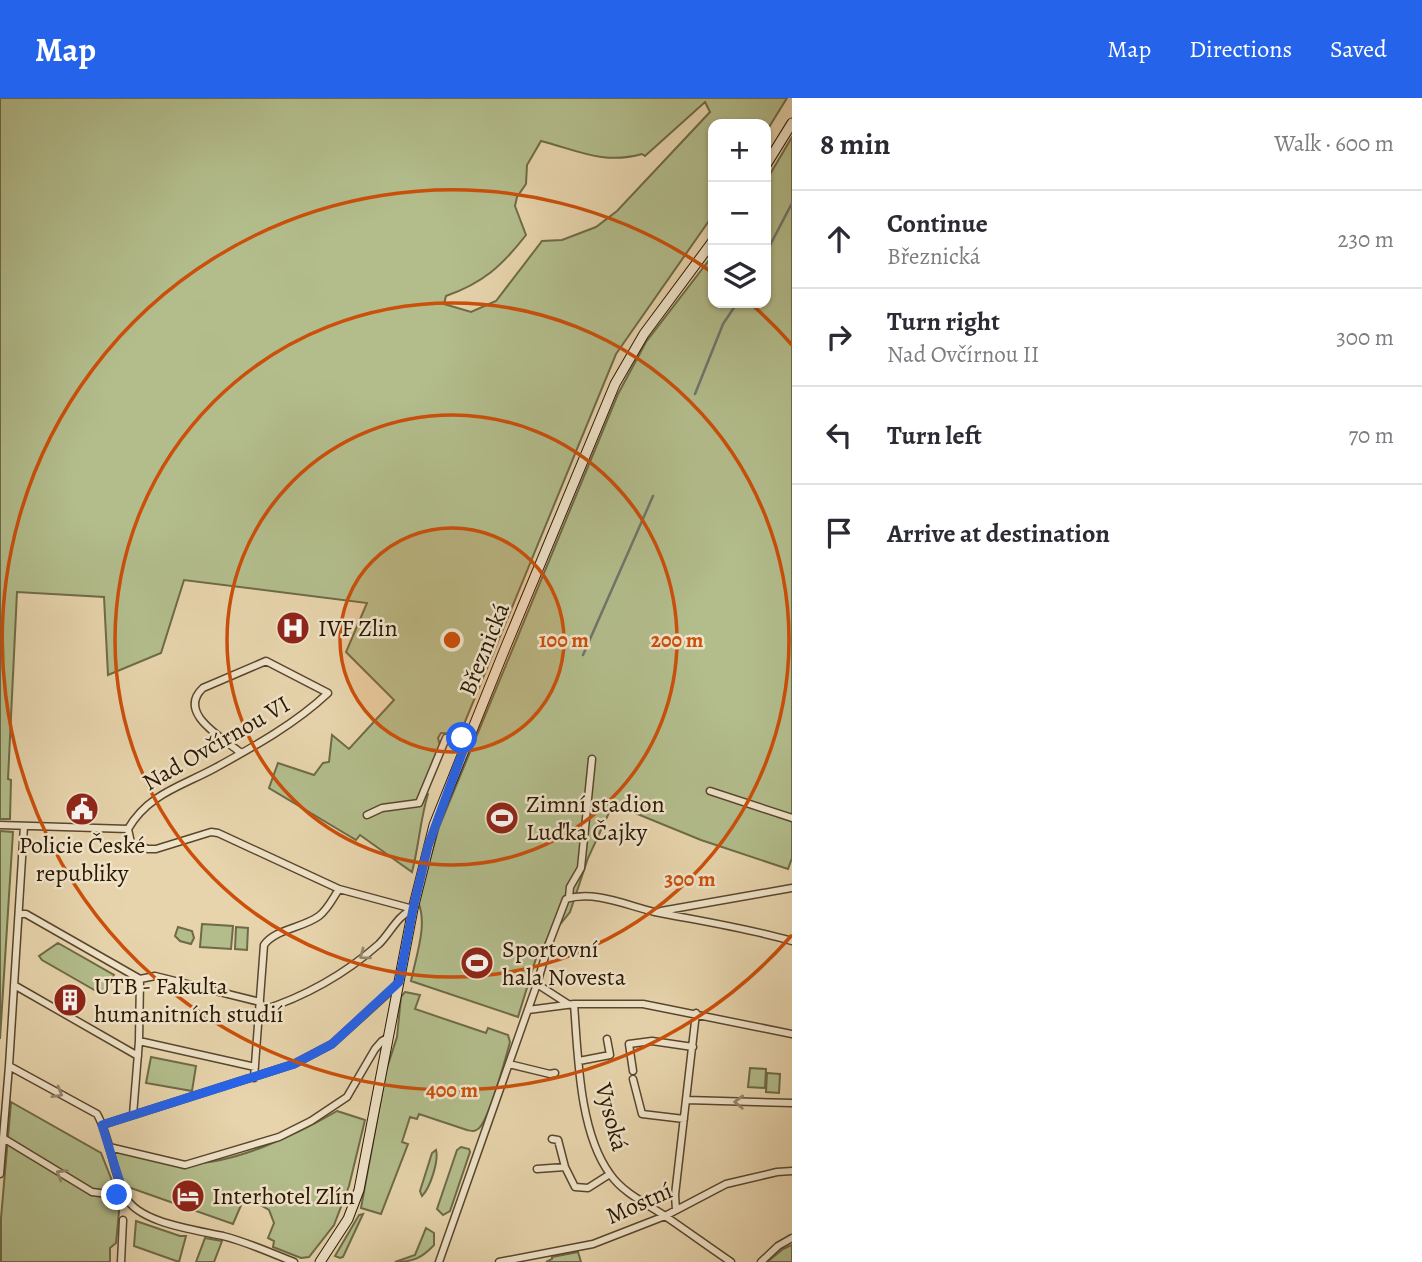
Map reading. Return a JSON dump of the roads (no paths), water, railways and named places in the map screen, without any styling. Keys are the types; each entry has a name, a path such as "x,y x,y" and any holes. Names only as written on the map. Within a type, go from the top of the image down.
{"main road":[{"path":"771,157 792,123"},
{"name":"Březnická","path":"320,1262 348,1219 359,1190 413,909 434,825 615,384 644,334 710,245"}],"street":[{"name":"Nad Ovčírnou VI","path":"128,829 141,810 155,798 241,754 291,723 328,693 266,661 203,688 193,702 198,717 241,754"},
{"path":"368,815 382,808 419,803 446,738 454,736 467,740"},
{"path":"439,1262 548,946 564,903 569,897 570,887 581,868 592,759"},
{"path":"710,792 792,818"},
{"path":"0,825 128,829 131,843 148,849 211,832 339,889 413,909"},
{"path":"0,1174 24,826"},
{"path":"655,912 792,888"},
{"path":"254,1078 263,949 266,942 317,917 327,908 339,889"},
{"path":"569,897 598,898 792,941"},
{"path":"260,1011 294,1000 324,984 374,948 387,936 401,915 413,909"},
{"path":"19,914 26,914 140,979 155,976 260,1002"},
{"path":"133,1115 139,1041 140,979"},
{"path":"102,1125 294,1064 332,1044 399,982"},
{"path":"537,984 571,1004"},
{"path":"14,985 138,1056"},
{"path":"528,1010 571,1004 643,1004 792,1034"},
{"name":"Vysoká","path":"571,1004 587,1116 596,1146 610,1174 630,1192 731,1262"},
{"path":"676,1210 675,1195 696,1013"},
{"path":"109,1147 192,1165 279,1137 311,1121 347,1097 375,1049 382,1040 389,1037"},
{"path":"579,1061 610,1055 607,1040"},
{"path":"139,1041 255,1067"},
{"path":"633,1070 629,1044 652,1041 692,1047"},
{"path":"509,1064 555,1073"},
{"path":"9,1066 97,1114 124,1196 134,1208 146,1215 197,1232 222,1236 294,1262"},
{"path":"633,1079 642,1114 684,1119"},
{"path":"687,1100 792,1102"},
{"path":"3,1138 92,1192 124,1196"},
{"path":"552,1139 558,1140 565,1167 575,1187 587,1188 610,1174"},
{"path":"537,1169 565,1167"},
{"name":"Mostní","path":"499,1262 536,1259 593,1244 665,1216 726,1184 792,1171"},
{"path":"121,1262 123,1220"},
{"path":"761,1262 778,1246 792,1238"}],"waterway":[{"path":"770,245 792,203"},
{"path":"695,394 723,324 734,308"},
{"path":"583,655 653,496"}],"place":[{"name":"IVF Zlin","path":"293,628"},
{"name":"Policie České republiky","path":"82,809"},
{"name":"Zimní stadion Luďka Čajky","path":"502,818"},
{"name":"Sportovní hala Novesta","path":"477,963"},
{"name":"UTB - Fakulta humanitních studií","path":"70,1000"},
{"name":"Interhotel Zlín","path":"188,1196"}]}
